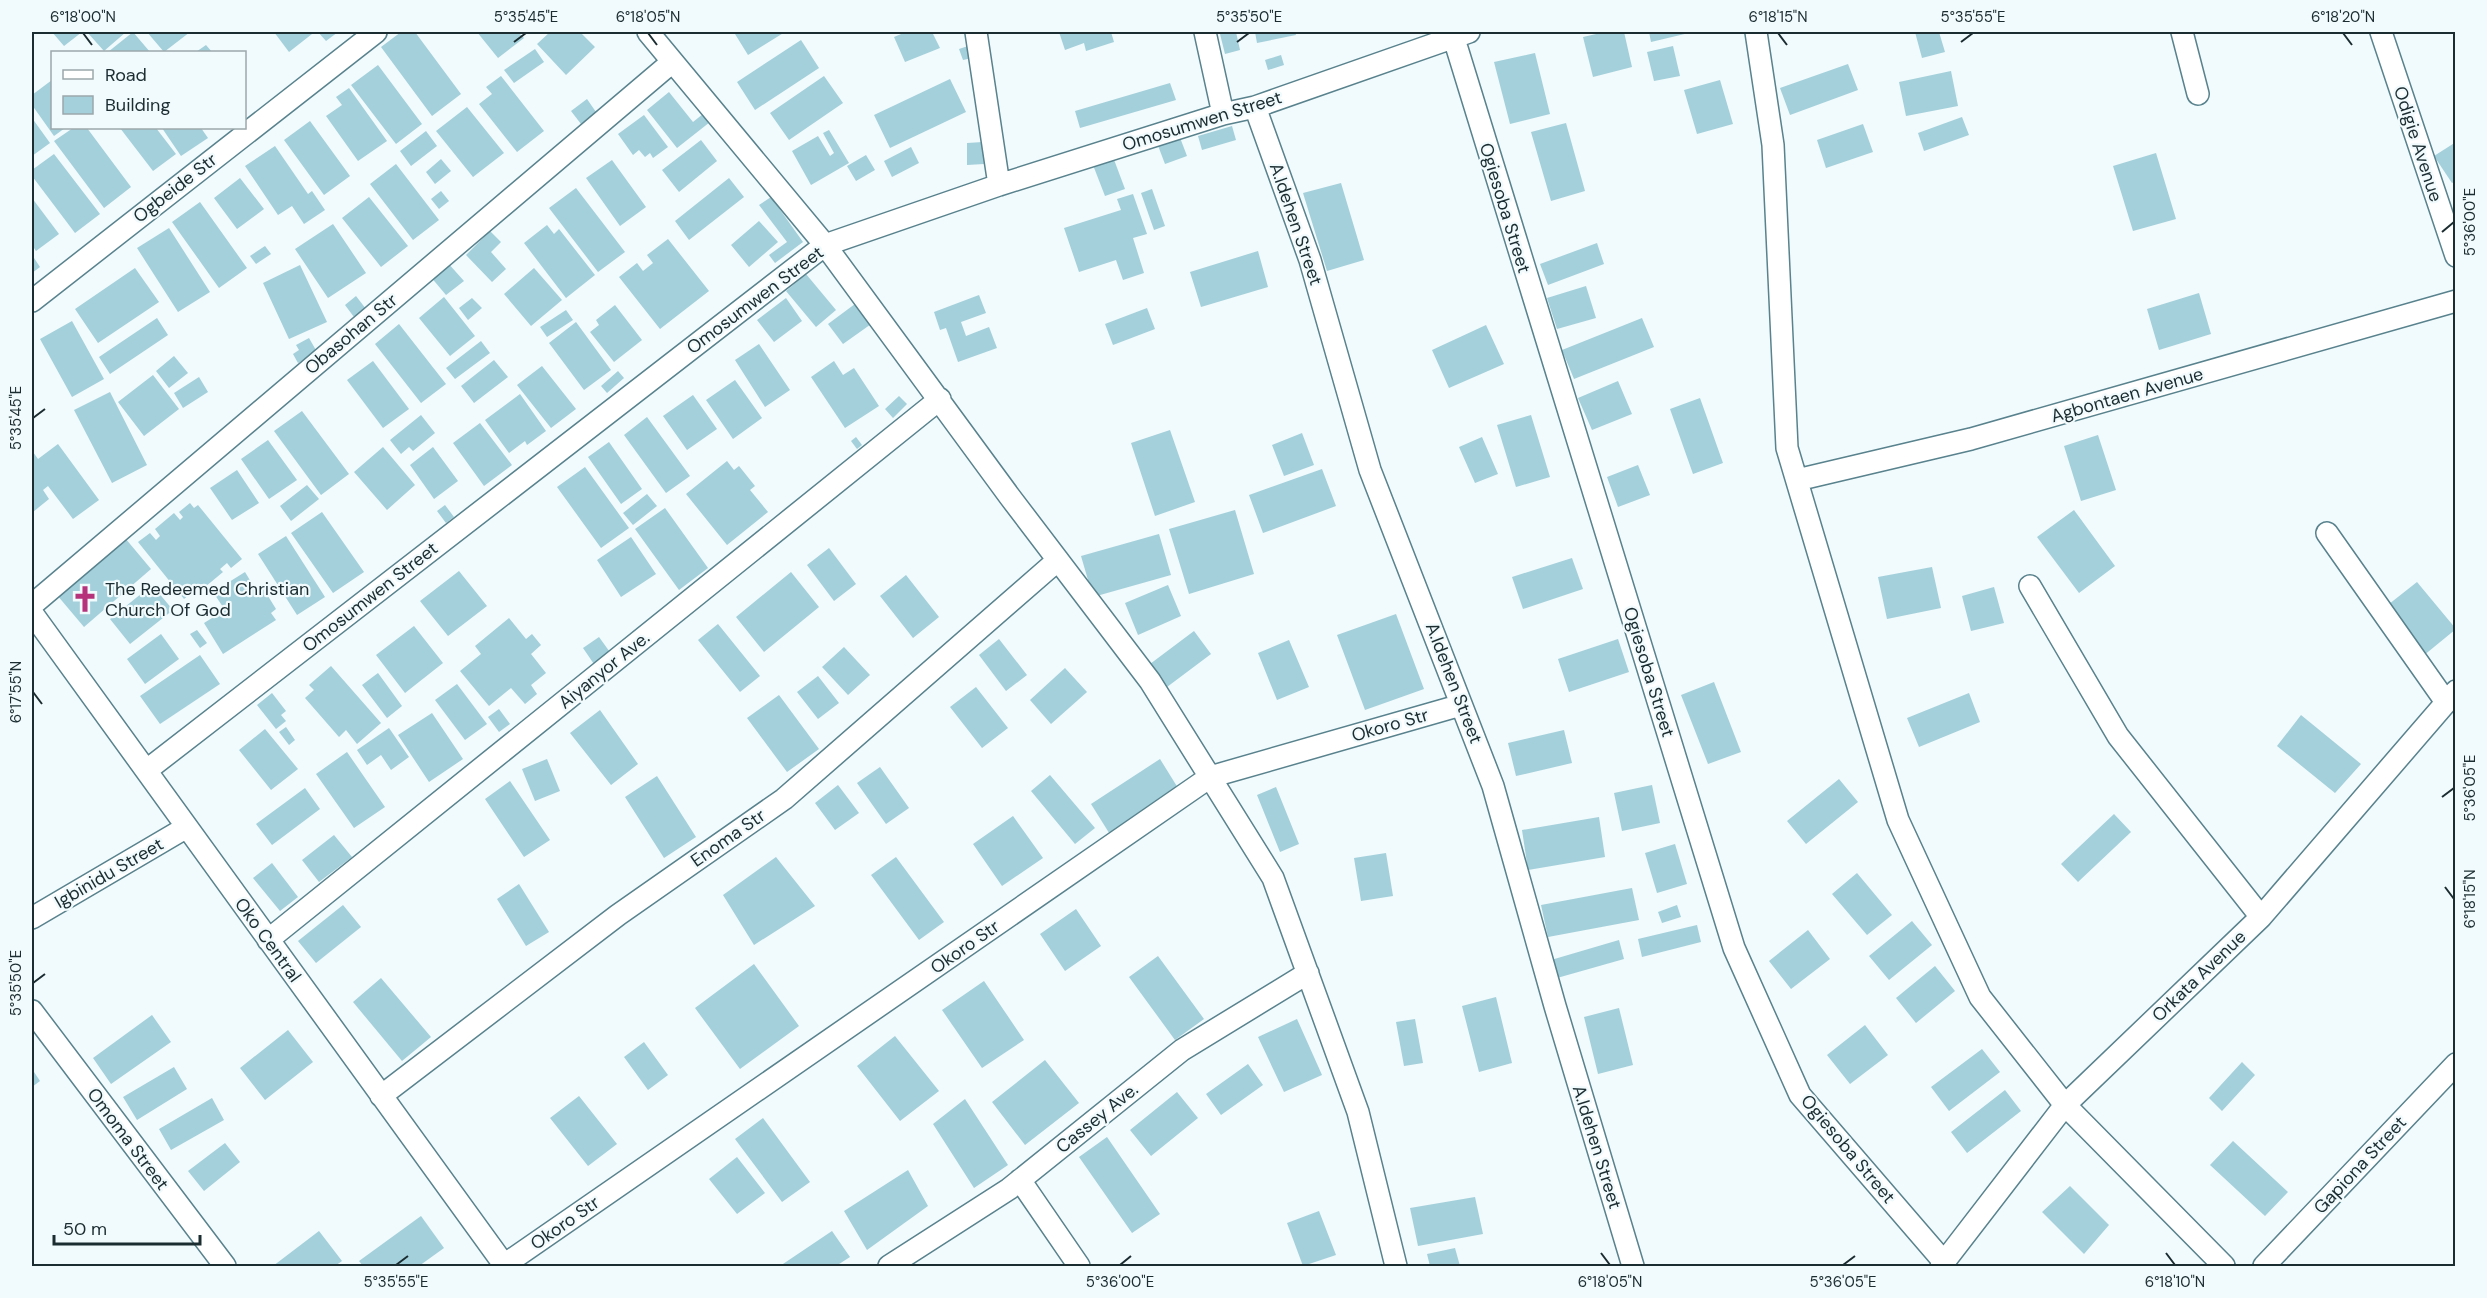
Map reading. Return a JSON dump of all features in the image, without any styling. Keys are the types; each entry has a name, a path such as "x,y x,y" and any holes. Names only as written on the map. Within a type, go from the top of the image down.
{"street":[{"name":"Ogbeide Str","path":"32,301 376,32"},
{"path":"648,32 671,63 825,245 1150,681 1273,878 1358,1112 1396,1266"},
{"path":"976,32 999,185"},
{"path":"1205,32 1223,114"},
{"path":"1756,32 1773,145 1787,448 1898,820 1980,997 2065,1105 2223,1266"},
{"path":"2181,32 2198,94"},
{"name":"Odigie Avenue","path":"2381,32 2456,256"},
{"name":"Omosumwen Street","path":"147,770 825,245 999,185 1223,114 1255,107 1458,33"},
{"name":"Ogiesoba Street","path":"1458,33 1734,948 1800,1095 1943,1264"},
{"name":"Obasohan Str","path":"32,605 671,63"},
{"name":"A.Idehen Street","path":"1255,107 1310,260 1370,470 1493,786 1555,1005 1633,1266"},
{"name":"Agbontaen Avenue","path":"1797,480 1971,440 2456,302"},
{"name":"Aiyanyor Ave.","path":"268,940 940,399"},
{"path":"2327,533 2451,696"},
{"name":"Enoma Str","path":"381,1096 618,915 784,799 1058,560"},
{"path":"2030,586 2118,736 2261,917"},
{"name":"Oko Central","path":"32,614 505,1266"},
{"name":"Orkata Avenue","path":"1943,1264 2065,1105 2261,917 2451,696"},
{"name":"Okoro Str","path":"505,1266 1210,777 1461,705"},
{"name":"Igbinidu Street","path":"32,918 187,827"},
{"name":"Cassey Ave.","path":"889,1266 1020,1180 1182,1050 1308,973"},
{"name":"Omoma Street","path":"32,1011 225,1266"},
{"name":"Gapiona Street","path":"2264,1266 2456,1064"},
{"path":"1020,1180 1079,1266"}],"building":[{"path":"52,32 82,32 64,46"},
{"path":"87,32 126,32 104,51"},
{"path":"133,32 149,51 109,51"},
{"path":"147,32 190,32 165,51"},
{"path":"274,32 309,32 312,34 289,52"},
{"path":"318,32 338,32 326,41"},
{"path":"401,32 415,32 461,94 432,116 381,47"},
{"path":"477,32 518,32 524,38 498,58"},
{"path":"550,32 580,32 595,47 566,75 537,44"},
{"path":"739,32 785,32 748,55 735,34"},
{"path":"906,32 932,32 940,48 905,62 894,37"},
{"path":"1059,32 1111,32 1114,42 1086,51 1084,43 1065,50"},
{"path":"1236,32 1240,50 1225,54 1220,34"},
{"path":"1255,32 1295,32 1296,35 1257,43"},
{"path":"1605,32 1624,32 1632,67 1593,77 1583,37"},
{"path":"1649,32 1693,32 1651,42"},
{"path":"1915,32 1939,32 1945,52 1922,58"},
{"path":"801,40 819,68 755,110 737,82"},
{"path":"206,45 211,51 197,51"},
{"path":"968,46 972,58 963,60 959,49"},
{"path":"1673,46 1680,76 1654,81 1647,52"},
{"path":"535,49 544,62 514,83 504,70"},
{"path":"1535,53 1550,114 1510,124 1494,62"},
{"path":"1281,55 1284,65 1268,70 1265,60"},
{"path":"1848,64 1858,90 1790,115 1780,88"},
{"path":"378,65 422,124 396,144 351,85"},
{"path":"1951,71 1958,106 1906,116 1899,82"},
{"path":"501,76 544,131 517,152 479,104 492,94 486,87"},
{"path":"824,76 843,103 789,140 770,113"},
{"path":"950,79 966,112 890,148 874,115"},
{"path":"1720,80 1733,124 1697,134 1684,90"},
{"path":"51,81 51,129 64,129 54,136 32,105 32,95"},
{"path":"1170,83 1176,100 1080,128 1075,111"},
{"path":"349,88 387,141 358,161 326,116 342,105 336,97"},
{"path":"669,92 693,122 703,114 710,122 677,148 647,110"},
{"path":"587,99 596,112 581,124 571,111"},
{"path":"467,107 504,153 473,177 436,131"},
{"path":"644,115 668,147 653,158 650,153 645,157 639,150 633,155 618,134"},
{"path":"1962,117 1969,135 1924,151 1918,133"},
{"path":"32,118 50,143 32,156"},
{"path":"310,121 350,176 324,195 284,140"},
{"path":"1566,123 1585,191 1551,201 1531,132"},
{"path":"1863,124 1873,152 1826,168 1817,140"},
{"path":"1232,126 1236,140 1202,150 1198,136"},
{"path":"72,129 88,129 131,187 104,208 54,141"},
{"path":"121,129 157,129 176,154 153,171"},
{"path":"163,129 202,129 208,138 181,156"},
{"path":"829,130 849,163 811,185 792,151 818,136 830,156 834,153 823,133"},
{"path":"426,131 437,146 411,166 400,151"},
{"path":"1179,135 1187,156 1165,164 1157,143"},
{"path":"701,140 717,161 679,192 662,170"},
{"path":"983,142 984,164 967,165 967,143"},
{"path":"2456,142 2456,181 2452,183 2434,156"},
{"path":"275,146 308,194 312,191 325,210 304,224 292,206 278,215 245,166"},
{"path":"911,147 919,163 892,177 884,161"},
{"path":"2156,153 2176,219 2133,231 2113,166"},
{"path":"54,154 100,214 75,233 32,176 32,170"},
{"path":"866,155 875,170 856,181 847,166"},
{"path":"1113,157 1125,189 1105,196 1093,165"},
{"path":"441,159 451,171 435,184 426,172"},
{"path":"612,160 646,207 620,226 586,178"},
{"path":"396,164 439,220 413,240 370,184"},
{"path":"240,178 264,209 237,229 214,198"},
{"path":"729,178 744,197 689,240 675,221"},
{"path":"1341,183 1364,260 1327,271 1303,193"},
{"path":"576,188 625,252 598,272 549,208"},
{"path":"1152,189 1165,226 1154,230 1141,193"},
{"path":"441,191 449,201 439,209 431,199"},
{"path":"1133,194 1147,234 1133,238 1144,273 1123,280 1116,260 1079,272 1064,228 1121,210 1117,199"},
{"path":"369,197 408,246 381,267 342,218"},
{"path":"771,197 803,242 775,263 769,255 787,242 759,205"},
{"path":"32,198 59,234 36,251 32,245"},
{"path":"200,202 247,268 219,288 172,222"},
{"path":"759,221 778,242 749,267 731,245"},
{"path":"333,224 366,273 328,298 295,249"},
{"path":"547,225 554,234 559,229 595,275 566,298 524,243"},
{"path":"169,228 210,292 178,312 137,248"},
{"path":"490,231 501,242 491,252 506,269 492,282 466,255"},
{"path":"668,239 709,291 660,329 619,277 637,263 643,271 653,263 647,255"},
{"path":"1597,243 1604,264 1548,285 1540,264"},
{"path":"265,246 271,254 256,264 250,256"},
{"path":"1258,251 1268,287 1201,307 1190,272"},
{"path":"32,255 40,267 32,273"},
{"path":"447,262 464,281 446,295 430,276"},
{"path":"300,265 327,322 289,339 263,283"},
{"path":"135,268 159,302 98,343 75,309"},
{"path":"534,268 562,300 531,326 504,294"},
{"path":"806,274 836,310 816,327 786,291"},
{"path":"1586,286 1596,318 1557,329 1547,298"},
{"path":"2199,293 2211,334 2159,350 2147,309"},
{"path":"979,295 986,313 961,322 966,336 989,327 997,348 958,362 946,328 940,330 934,312"},
{"path":"356,296 366,309 354,317 345,305"},
{"path":"444,297 475,336 450,356 419,318"},
{"path":"472,298 482,308 468,320 459,308"},
{"path":"786,298 802,321 774,342 757,320"},
{"path":"859,301 874,322 843,344 828,324"},
{"path":"615,305 642,340 614,362 590,332 599,325 596,320"},
{"path":"1147,308 1155,329 1113,345 1105,324"},
{"path":"566,310 573,320 547,337 540,327"},
{"path":"157,318 168,335 110,374 99,357"},
{"path":"1642,318 1654,347 1574,379 1562,350"},
{"path":"72,321 104,379 72,397 40,339"},
{"path":"576,322 611,370 584,390 549,343"},
{"path":"399,324 446,384 421,403 375,344"},
{"path":"1486,325 1504,364 1449,388 1432,350"},
{"path":"309,338 317,352 298,363 293,354 299,350 296,345"},
{"path":"481,341 490,353 455,379 446,368"},
{"path":"759,344 790,390 765,407 735,360"},
{"path":"174,356 188,373 169,388 156,371"},
{"path":"494,360 508,377 474,403 461,386"},
{"path":"373,361 409,409 383,428 347,380"},
{"path":"834,361 843,375 854,368 879,406 845,428 811,377"},
{"path":"542,366 576,409 551,428 517,385"},
{"path":"618,371 624,378 607,393 601,386"},
{"path":"153,375 179,409 144,436 118,402"},
{"path":"199,377 208,392 183,408 174,393"},
{"path":"735,380 762,418 733,439 706,400"},
{"path":"1618,381 1632,414 1592,430 1578,398"},
{"path":"110,392 147,465 112,483 74,410"},
{"path":"520,394 546,431 527,445 525,441 509,453 485,420"},
{"path":"693,395 717,429 687,450 663,416"},
{"path":"899,396 907,404 893,418 885,409"},
{"path":"1700,398 1723,463 1693,474 1670,409"},
{"path":"302,411 349,474 321,495 274,431"},
{"path":"421,415 435,433 413,451 409,447 401,454 390,440"},
{"path":"1531,415 1550,477 1516,487 1497,425"},
{"path":"647,417 690,476 666,493 624,435"},
{"path":"480,423 512,465 484,486 453,443"},
{"path":"1170,430 1195,502 1155,516 1131,443"},
{"path":"1302,433 1314,465 1284,476 1272,445"},
{"path":"2098,435 2116,490 2081,501 2064,446"},
{"path":"856,437 862,445 857,449 851,441"},
{"path":"1482,437 1498,474 1475,483 1459,447"},
{"path":"268,440 297,480 269,499 241,459"},
{"path":"609,442 642,489 621,504 588,457"},
{"path":"58,444 99,500 73,519 48,486 43,490 49,499 33,512 32,509 32,453 38,459"},
{"path":"383,447 415,485 387,510 354,472"},
{"path":"433,447 458,481 434,499 410,465"},
{"path":"727,461 734,470 739,466 755,486 750,490 768,512 727,545 686,494"},
{"path":"1638,465 1650,495 1618,507 1607,477"},
{"path":"585,467 629,528 601,548 557,487"},
{"path":"1322,469 1336,506 1263,533 1249,495"},
{"path":"237,470 259,503 232,520 210,488"},
{"path":"307,485 319,499 291,521 280,506"},
{"path":"647,494 657,506 633,525 623,513"},
{"path":"190,503 194,508 198,505 242,559 231,568 227,563 220,569 223,572 205,587 202,584 184,599 138,542 150,533 156,540 160,536 155,529 174,513 180,520 183,517 179,512"},
{"path":"445,505 454,517 446,523 437,511"},
{"path":"665,508 708,568 679,590 635,529"},
{"path":"1235,510 1254,574 1189,594 1169,529"},
{"path":"2074,510 2115,566 2079,593 2037,537"},
{"path":"322,512 364,572 333,593 291,533"},
{"path":"1159,534 1171,575 1093,597 1081,556"},
{"path":"286,536 325,597 297,615 258,554"},
{"path":"631,537 656,574 621,597 597,560"},
{"path":"125,538 151,569 84,627 57,595"},
{"path":"829,548 856,584 834,601 807,565"},
{"path":"1572,558 1583,589 1523,609 1512,577"},
{"path":"1932,567 1941,608 1887,619 1878,577"},
{"path":"459,571 487,606 448,636 420,601"},
{"path":"245,572 257,592 263,588 276,609 271,613 276,620 223,654 204,623 225,610 213,592"},
{"path":"791,572 819,607 764,652 736,617"},
{"path":"906,575 939,617 913,638 880,596"},
{"path":"2417,582 2456,629 2423,656 2384,608"},
{"path":"152,585 173,610 130,644 110,619"},
{"path":"1168,585 1181,616 1138,635 1125,603"},
{"path":"1994,587 2004,623 1971,631 1962,596"},
{"path":"1396,614 1424,689 1365,710 1337,635"},
{"path":"509,618 526,639 532,634 541,645 531,654 546,673 531,685 537,694 525,704 511,688 489,706 460,671 481,654 475,646"},
{"path":"718,624 760,676 740,692 698,640"},
{"path":"414,626 443,663 405,693 376,655"},
{"path":"197,630 207,643 200,648 190,634"},
{"path":"1194,631 1211,654 1167,687 1150,664"},
{"path":"161,634 179,659 145,684 127,659"},
{"path":"599,637 612,655 596,667 583,648"},
{"path":"999,639 1027,675 1006,691 979,655"},
{"path":"1618,639 1629,672 1569,692 1558,659"},
{"path":"1289,640 1309,687 1277,700 1258,653"},
{"path":"844,647 870,675 848,695 822,667"},
{"path":"200,655 220,684 160,724 140,696"},
{"path":"331,666 381,723 357,744 346,730 339,737 305,698 314,690 309,685"},
{"path":"1065,668 1087,692 1051,724 1030,700"},
{"path":"378,673 402,706 387,718 362,685"},
{"path":"818,676 839,703 818,719 797,692"},
{"path":"1714,682 1741,752 1708,764 1681,695"},
{"path":"457,684 487,724 465,740 435,700"},
{"path":"976,687 1008,728 982,748 950,707"},
{"path":"272,693 286,711 281,715 286,721 276,729 257,705"},
{"path":"1969,693 1980,722 1919,747 1907,718"},
{"path":"779,695 819,749 787,772 747,718"},
{"path":"499,709 510,724 499,732 488,717"},
{"path":"600,710 638,764 611,785 570,733"},
{"path":"432,713 463,759 429,782 398,735"},
{"path":"2301,715 2361,764 2335,793 2277,746"},
{"path":"286,727 295,740 289,745 279,732"},
{"path":"389,728 409,757 391,770 381,755 367,765 357,750"},
{"path":"265,729 298,769 271,790 239,750"},
{"path":"1564,730 1572,763 1516,776 1508,743"},
{"path":"347,752 385,807 354,828 316,774"},
{"path":"547,759 560,791 535,801 522,769"},
{"path":"1160,759 1178,788 1111,836 1091,804"},
{"path":"880,767 909,808 886,824 857,783"},
{"path":"1050,775 1095,828 1075,844 1031,791"},
{"path":"657,776 696,837 664,858 625,797"},
{"path":"1839,779 1858,802 1806,844 1787,821"},
{"path":"510,781 550,840 524,857 485,799"},
{"path":"838,785 859,813 835,830 815,803"},
{"path":"1652,785 1660,823 1622,831 1614,793"},
{"path":"1276,787 1299,844 1280,852 1257,795"},
{"path":"305,788 320,809 272,845 256,824"},
{"path":"2114,814 2131,832 2078,882 2061,864"},
{"path":"1013,816 1043,858 1002,886 973,844"},
{"path":"1599,817 1605,857 1528,870 1522,830"},
{"path":"334,835 352,857 319,882 302,860"},
{"path":"1675,844 1687,884 1657,893 1645,853"},
{"path":"1386,853 1393,896 1361,901 1354,858"},
{"path":"776,857 815,906 754,945 723,895"},
{"path":"896,857 944,922 919,940 871,875"},
{"path":"272,863 298,897 280,911 253,878"},
{"path":"1857,873 1892,915 1867,935 1832,894"},
{"path":"519,884 549,932 526,946 497,899"},
{"path":"1632,888 1639,920 1548,937 1541,905"},
{"path":"343,905 361,927 316,963 298,941"},
{"path":"1677,905 1681,917 1662,923 1658,912"},
{"path":"1076,909 1101,946 1065,971 1040,934"},
{"path":"1912,921 1932,945 1889,980 1869,956"},
{"path":"1697,925 1701,942 1642,957 1638,939"},
{"path":"1808,930 1830,959 1791,989 1769,961"},
{"path":"1619,940 1624,959 1557,978 1551,960"},
{"path":"1158,956 1204,1019 1175,1040 1129,977"},
{"path":"754,964 799,1026 740,1069 695,1008"},
{"path":"1935,966 1955,991 1916,1023 1896,998"},
{"path":"381,978 431,1037 402,1061 353,1002"},
{"path":"984,981 1024,1040 982,1068 942,1010"},
{"path":"1496,997 1512,1063 1479,1072 1462,1006"},
{"path":"1619,1008 1633,1065 1598,1074 1584,1017"},
{"path":"152,1015 171,1042 111,1084 93,1058"},
{"path":"1297,1019 1322,1075 1284,1092 1258,1037"},
{"path":"1415,1019 1423,1063 1404,1066 1396,1022"},
{"path":"1865,1025 1888,1055 1850,1084 1827,1055"},
{"path":"288,1030 313,1062 265,1100 240,1068"},
{"path":"895,1036 939,1091 900,1121 857,1066"},
{"path":"644,1042 668,1075 648,1090 624,1057"},
{"path":"1982,1049 2000,1072 1949,1111 1931,1087"},
{"path":"1045,1060 1079,1103 1025,1145 992,1102"},
{"path":"2242,1062 2255,1075 2222,1111 2209,1098"},
{"path":"1248,1064 1263,1085 1221,1115 1206,1094"},
{"path":"174,1067 187,1089 137,1120 123,1097"},
{"path":"32,1069 40,1081 32,1087"},
{"path":"2005,1090 2021,1111 1967,1153 1951,1132"},
{"path":"1177,1092 1198,1118 1151,1156 1130,1130"},
{"path":"579,1096 617,1144 588,1166 550,1118"},
{"path":"212,1098 224,1120 171,1150 159,1129"},
{"path":"965,1099 1008,1165 974,1188 933,1124"},
{"path":"763,1118 810,1182 782,1202 735,1139"},
{"path":"1107,1137 1160,1214 1132,1233 1079,1157"},
{"path":"2233,1141 2288,1192 2265,1216 2210,1165"},
{"path":"225,1143 240,1162 204,1191 188,1171"},
{"path":"737,1157 765,1193 737,1214 709,1179"},
{"path":"908,1170 928,1206 867,1250 844,1211"},
{"path":"2070,1186 2109,1225 2084,1254 2042,1212"},
{"path":"1475,1197 1483,1234 1418,1246 1410,1208"},
{"path":"1319,1211 1336,1255 1303,1266 1287,1223"},
{"path":"421,1216 444,1248 419,1266 363,1266 359,1261"},
{"path":"319,1231 342,1261 335,1266 273,1266"},
{"path":"832,1231 850,1257 836,1266 780,1266"},
{"path":"1455,1248 1460,1266 1430,1266 1427,1254"}],"place":[{"name":"The Redeemed Christian Church Of God","path":"85,599"}]}
